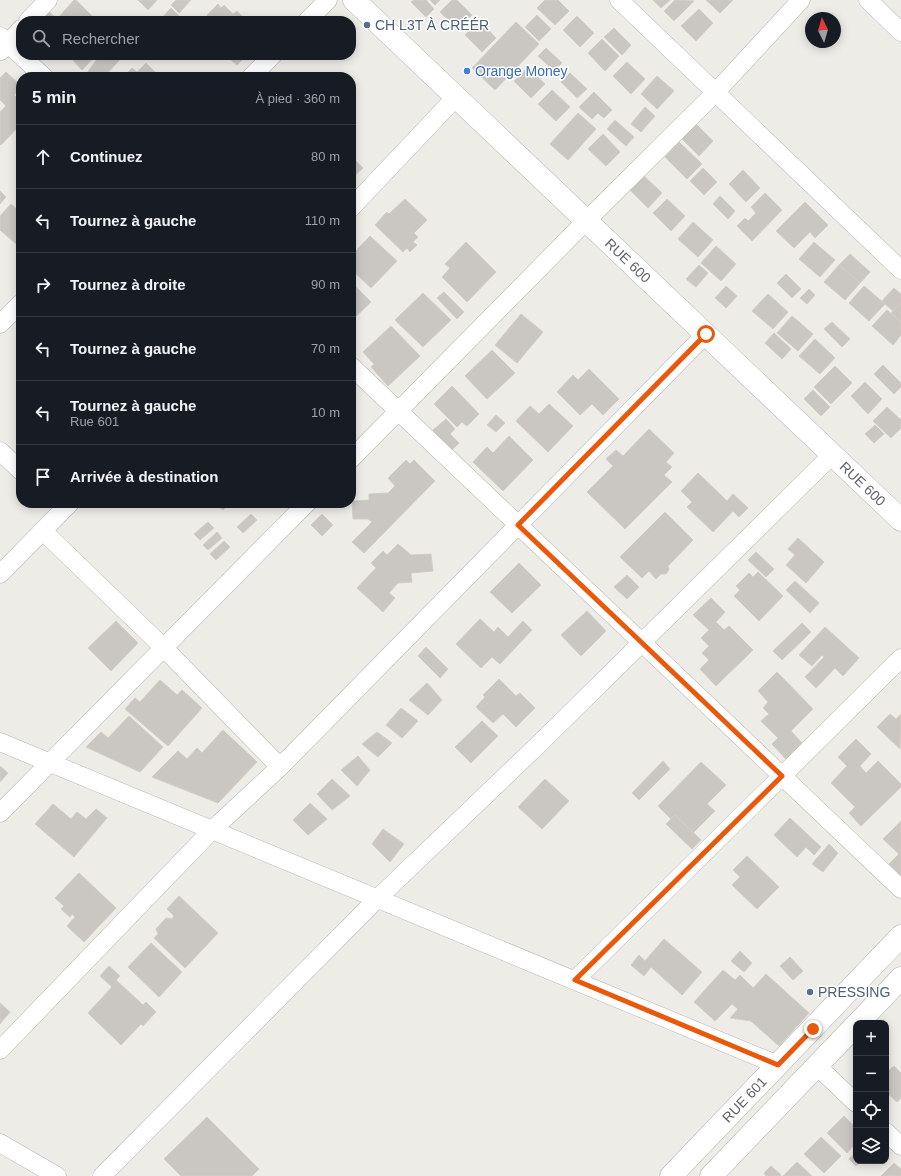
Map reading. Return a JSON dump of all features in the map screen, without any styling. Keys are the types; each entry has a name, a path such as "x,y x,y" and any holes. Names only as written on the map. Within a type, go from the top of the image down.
{"street":[{"path":"33,16 48,0"},
{"path":"312,16 328,0"},
{"name":"RUE 600","path":"354,0 901,520"},
{"path":"619,0 901,270"},
{"path":"356,454 715,93 801,0"},
{"path":"868,0 901,32"},
{"path":"16,33 3,43 16,54"},
{"path":"24,60 38,72"},
{"path":"256,72 268,60"},
{"path":"356,203 456,97"},
{"path":"0,324 16,308"},
{"path":"0,1050 212,830 280,767 706,334"},
{"path":"356,371 901,889"},
{"path":"0,452 16,466"},
{"path":"102,1176 378,898 539,744 832,454"},
{"path":"0,574 43,531 60,508"},
{"path":"0,813 302,508"},
{"path":"43,531 164,648 280,767"},
{"path":"575,980 901,658"},
{"path":"0,742 778,1065"},
{"name":"RUE 601","path":"671,1176 901,936"},
{"name":"RUE 601","path":"861,1020 901,978"},
{"name":"RUE 601","path":"711,1176 853,1028"},
{"path":"817,1066 853,1100"},
{"path":"889,1135 901,1146"},
{"path":"0,1143 57,1176"}],"building":[{"path":"74,0 76,0 92,16 60,16"},
{"path":"138,0 157,0 148,10"},
{"path":"176,0 191,0 179,13 171,5"},
{"path":"414,0 426,0 434,9 426,17 411,2"},
{"path":"430,0 440,0 435,5"},
{"path":"452,0 457,0 472,15 458,29 440,12"},
{"path":"545,0 558,0 569,11 555,25 537,8"},
{"path":"653,0 670,0 661,8"},
{"path":"675,0 694,1 674,21 664,11"},
{"path":"706,0 733,0 720,13"},
{"path":"218,4 221,8 224,5 233,14 237,11 242,16 208,16 207,15"},
{"path":"171,8 179,16 164,16"},
{"path":"699,9 713,23 696,41 681,26"},
{"path":"48,11 54,16 44,16"},
{"path":"537,15 551,29 539,41 525,27"},
{"path":"577,16 594,33 580,47 563,30"},
{"path":"479,20 496,38 482,52 465,35"},
{"path":"516,22 539,44 495,90 472,68"},
{"path":"614,28 631,45 622,55 604,37"},
{"path":"602,39 619,56 605,71 588,53"},
{"path":"546,48 562,63 554,71 538,56"},
{"path":"73,60 91,60 82,70"},
{"path":"96,60 119,60 109,72 88,72"},
{"path":"231,60 242,60 237,65"},
{"path":"627,62 645,79 631,94 613,76"},
{"path":"146,63 155,72 137,72"},
{"path":"528,67 545,84 531,98 514,81"},
{"path":"132,68 137,72 128,72"},
{"path":"6,72 16,81 16,93 14,95 16,97 16,129 1,145 0,112 6,106 0,100 0,78"},
{"path":"570,73 587,89 577,98 561,82"},
{"path":"657,76 674,91 657,109 641,94"},
{"path":"552,90 570,107 556,121 538,104"},
{"path":"594,92 612,110 604,118 598,113 592,119 579,107"},
{"path":"645,107 655,116 641,132 631,124"},
{"path":"578,113 596,129 568,160 550,144"},
{"path":"615,120 634,137 626,146 607,129"},
{"path":"696,124 713,141 699,156 681,138"},
{"path":"603,134 620,152 606,166 588,149"},
{"path":"679,142 702,164 687,179 665,157"},
{"path":"356,161 363,168 356,174"},
{"path":"703,168 717,182 704,195 690,181"},
{"path":"743,170 760,188 746,202 729,184"},
{"path":"644,176 662,193 648,208 630,190"},
{"path":"0,191 6,197 0,204"},
{"path":"765,193 782,210 752,241 737,226 745,218 748,221 756,213 751,207"},
{"path":"720,196 735,211 728,219 713,204"},
{"path":"405,199 427,220 414,233 418,237 413,242 417,245 410,252 407,248 403,252 375,225 387,212 389,214"},
{"path":"667,199 685,216 671,231 653,213"},
{"path":"805,202 828,225 815,238 810,232 794,248 776,231"},
{"path":"11,204 16,208 16,244 0,230 0,216"},
{"path":"693,222 713,240 698,257 678,239"},
{"path":"370,236 397,261 371,288 356,274 356,251"},
{"path":"466,242 496,272 467,302 442,277 450,268 445,264"},
{"path":"814,242 835,260 820,277 799,259"},
{"path":"716,246 736,264 721,281 701,263"},
{"path":"850,254 870,272 860,283 839,265"},
{"path":"699,265 708,273 696,287 686,279"},
{"path":"839,265 860,283 845,300 824,282"},
{"path":"786,274 801,289 792,298 777,283"},
{"path":"726,286 737,296 726,308 715,298"},
{"path":"864,286 885,304 869,321 849,303"},
{"path":"356,287 371,302 356,316"},
{"path":"894,288 901,294 901,302 893,311 882,301"},
{"path":"809,289 815,295 807,304 800,298"},
{"path":"444,292 464,312 457,319 437,298"},
{"path":"423,293 451,320 423,347 395,320"},
{"path":"768,294 788,312 773,329 752,311"},
{"path":"901,302 901,322 891,313"},
{"path":"887,310 901,322 901,335 893,345 872,326"},
{"path":"521,314 543,332 517,363 495,345"},
{"path":"792,316 813,334 798,351 777,333"},
{"path":"832,322 850,339 842,347 824,329"},
{"path":"391,326 420,356 388,386 371,367 374,364 363,352"},
{"path":"774,333 791,349 782,359 765,343"},
{"path":"815,339 835,358 820,374 799,356"},
{"path":"492,350 515,373 487,399 465,376"},
{"path":"883,365 901,383 901,387 894,394 874,374"},
{"path":"835,366 852,383 831,404 814,387"},
{"path":"589,369 619,399 603,415 592,404 580,415 557,392 573,375 578,380"},
{"path":"865,382 882,399 868,414 851,396"},
{"path":"452,386 479,414 467,426 462,422 457,427 434,404"},
{"path":"813,390 830,407 821,416 804,399"},
{"path":"549,404 573,426 548,452 516,421 530,406 539,414"},
{"path":"887,407 901,420 901,428 891,438 873,421"},
{"path":"496,415 505,423 496,432 487,425"},
{"path":"446,419 455,429 450,434 459,443 452,450 433,430"},
{"path":"875,425 884,434 874,443 865,434"},
{"path":"649,429 674,453 666,462 672,467 664,475 672,482 625,529 587,492 613,466 606,459 616,450 623,456"},
{"path":"509,436 533,460 503,491 473,462 487,447 493,453"},
{"path":"406,460 410,464 414,460 435,481 364,553 352,542 372,522 368,519 353,519 352,508 356,508 356,501 369,500 369,494 388,493 395,486 388,478"},
{"path":"698,473 727,501 733,494 748,508 739,517 733,511 713,532 687,507 692,502 681,491"},
{"path":"665,512 693,540 668,566 669,569 667,573 661,574 656,579 649,571 642,578 620,557"},
{"path":"251,514 257,520 243,533 237,527"},
{"path":"322,514 333,525 322,536 311,525"},
{"path":"208,522 214,528 200,540 194,534"},
{"path":"217,532 222,538 208,550 203,545"},
{"path":"798,538 824,562 806,583 786,565 795,555 788,549"},
{"path":"224,541 230,547 216,560 210,554"},
{"path":"398,544 411,555 431,554 433,571 411,573 412,582 398,583 389,593 395,598 383,612 357,588 376,568 371,563 383,551 387,555"},
{"path":"756,552 774,569 766,577 748,560"},
{"path":"519,563 541,585 512,613 490,592"},
{"path":"758,572 783,596 759,621 734,596 740,590 736,586 749,573 753,577"},
{"path":"627,575 639,587 627,599 614,587"},
{"path":"795,581 819,603 810,613 786,590"},
{"path":"711,598 725,612 716,622 724,630 729,626 753,650 716,686 700,669 709,660 702,653 709,646 701,638 709,630 693,615"},
{"path":"587,611 606,631 581,656 561,635"},
{"path":"480,619 494,632 498,627 508,637 523,621 532,630 500,664 492,657 481,668 456,644"},
{"path":"116,621 138,643 111,671 88,648"},
{"path":"802,623 811,632 782,660 773,651"},
{"path":"825,627 859,658 843,676 835,668 816,688 805,677 824,657 822,655 812,666 799,655"},
{"path":"426,647 448,669 440,678 418,656"},
{"path":"777,672 813,709 791,731 802,743 786,759 772,744 778,738 761,721 769,714 763,708 768,702 758,691"},
{"path":"499,679 516,696 520,693 535,708 516,727 503,714 493,723 476,707 485,697 483,695"},
{"path":"160,680 177,695 182,690 202,708 168,746 125,709 135,698 140,702"},
{"path":"427,683 442,700 428,715 409,700"},
{"path":"401,708 418,721 402,738 386,725"},
{"path":"890,714 896,719 901,714 900,749 877,727"},
{"path":"129,716 163,747 140,772 86,747 101,732 108,738"},
{"path":"482,721 498,736 471,763 455,747"},
{"path":"223,730 257,762 218,803 152,777 178,751 187,759 197,748 202,753"},
{"path":"377,732 392,743 378,757 362,744"},
{"path":"856,739 871,754 860,766 866,773 878,761 901,784 901,787 861,826 849,813 855,807 831,783 847,766 838,757"},
{"path":"358,756 370,770 357,786 341,770"},
{"path":"663,761 670,769 639,800 632,793"},
{"path":"701,762 726,785 707,804 715,811 693,833 675,815 671,819 658,806"},
{"path":"0,766 8,773 0,782"},
{"path":"332,779 350,796 332,810 317,794"},
{"path":"545,779 569,801 542,829 518,807"},
{"path":"310,803 327,819 308,835 293,820"},
{"path":"53,804 71,819 77,812 86,819 96,809 107,818 74,857 35,824"},
{"path":"675,815 701,840 692,849 666,824"},
{"path":"790,818 821,847 814,855 806,847 797,857 774,835"},
{"path":"901,821 901,876 889,864 899,854 883,839"},
{"path":"383,829 404,844 390,862 372,844"},
{"path":"829,844 838,853 823,872 812,864"},
{"path":"747,856 779,887 757,909 732,885 740,877 733,870"},
{"path":"79,873 116,908 84,942 67,926 75,917 72,914 70,917 61,909 64,906 55,898"},
{"path":"179,896 218,933 185,968 154,938 158,934 156,929 166,918 172,919 174,916 167,909"},
{"path":"664,939 702,972 682,995 651,967 644,976 631,965 639,955 645,961"},
{"path":"151,943 182,972 159,997 128,967"},
{"path":"740,951 752,963 744,972 731,961"},
{"path":"790,957 803,971 793,980 780,966"},
{"path":"109,966 120,976 116,980 143,1005 146,1002 156,1012 143,1026 141,1024 121,1045 88,1013 112,987 100,976"},
{"path":"723,970 735,980 740,975 753,988 766,974 809,1013 779,1046 751,1021 730,1018 738,1009 732,1004 715,1021 694,1002"},
{"path":"0,1003 10,1012 0,1024"},
{"path":"894,1066 901,1073 901,1098 897,1102 889,1095 889,1070"},
{"path":"844,1116 853,1125 853,1146 847,1153 827,1133"},
{"path":"207,1117 259,1169 252,1176 181,1176 164,1159"},
{"path":"821,1137 841,1156 824,1173 804,1154"},
{"path":"853,1155 853,1163 849,1159"},
{"path":"797,1162 812,1176 783,1176"},
{"path":"894,1163 901,1169 901,1176 881,1176"},
{"path":"771,1166 781,1175 780,1176 766,1176 764,1173"}],"place":[{"name":"CH L3T À CRÉÉR","path":"367,25"},
{"name":"Orange Money","path":"467,71"},
{"name":"PRESSING","path":"810,992"}],"route":[{"path":"706,334 518,525 782,776 575,980 778,1065 813,1029"}]}
